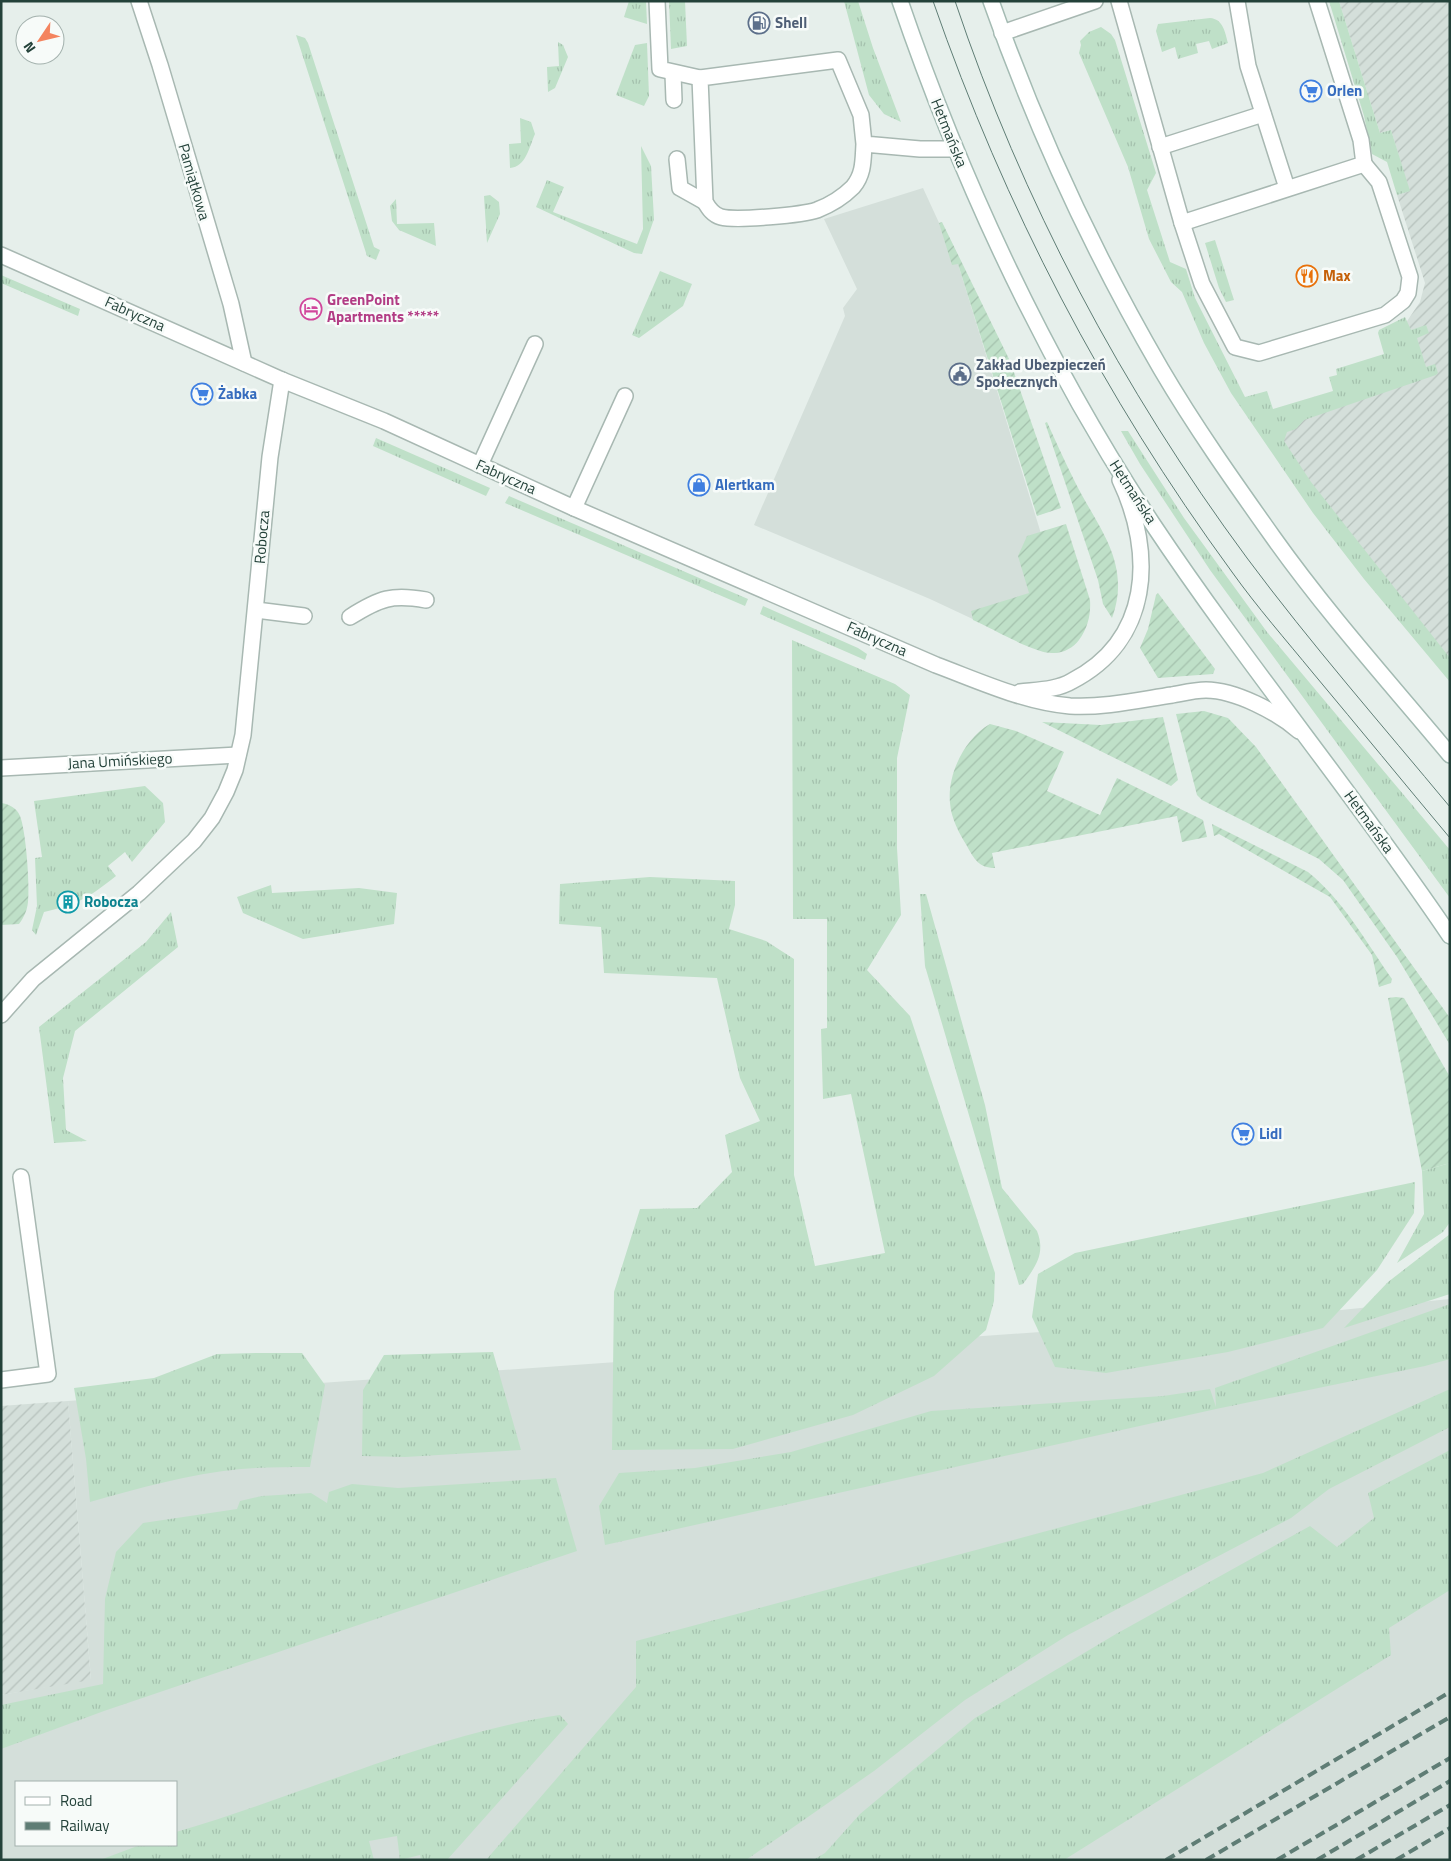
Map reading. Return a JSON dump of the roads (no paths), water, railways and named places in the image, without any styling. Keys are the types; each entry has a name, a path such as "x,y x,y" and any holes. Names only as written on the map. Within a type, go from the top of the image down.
{"street":[{"name":"Pamiątkowa","path":"139,1 160,65 231,304 244,363"},
{"path":"657,1 660,69 673,74 700,78 838,60 861,115 864,144 862,172 857,181 843,196 817,210 729,219 715,215 705,202 680,188 676,159"},
{"name":"Hetmańska","path":"900,1 954,149 1010,274 1066,380 1106,450 1183,569 1308,738 1450,936"},
{"path":"991,1 1002,33 1070,197 1162,371 1196,425 1296,567 1450,755"},
{"path":"1002,33 1095,1"},
{"path":"1119,1 1182,223 1202,284 1235,347 1258,353 1385,315 1403,301 1408,292 1410,277 1379,182 1364,164 1361,140 1317,1"},
{"path":"1237,1 1248,66 1287,188"},
{"path":"673,74 674,100"},
{"path":"700,78 705,202"},
{"path":"1160,147 1263,114"},
{"path":"864,144 920,149 954,149"},
{"path":"1182,223 1364,164"},
{"name":"Fabryczna","path":"1,255 282,380 384,421 574,508 936,665 1038,700 1072,706 1110,704 1197,691 1214,691 1270,712 1308,738"},
{"path":"480,466 535,344"},
{"name":"Robocza","path":"1,1015 33,979 146,887 194,841 221,803 233,775 244,729 271,447 282,380"},
{"path":"574,508 625,396"},
{"name":"Fabryczna","path":"1013,692 1050,688 1072,682 1092,668 1116,646 1135,612 1140,594 1140,550 1130,506 1106,450"},
{"path":"350,617 389,597 401,596 426,600"},
{"path":"256,610 304,616"},
{"name":"Jana Umińskiego","path":"1,768 238,755"},
{"path":"1,1380 48,1374 21,1177"}],"tram line":[{"path":"933,1 961,78 1025,226 1061,298 1141,438 1185,505 1251,598 1450,838"},
{"path":"955,1 1011,149 1044,221 1079,291 1117,360 1158,428 1201,494 1271,590 1321,653 1450,807"}],"railway":[{"path":"1166,1860 1450,1692"},
{"path":"1206,1860 1450,1717"},
{"path":"1277,1860 1450,1758"},
{"path":"1317,1860 1450,1781"},
{"path":"1356,1860 1450,1805"},
{"path":"1396,1860 1450,1828"}],"place":[{"name":"Shell","path":"759,23"},
{"name":"Orlen","path":"1311,91"},
{"name":"Max","path":"1307,276"},
{"name":"GreenPoint Apartments *****","path":"311,309"},
{"name":"Zakład Ubezpieczeń Społecznych","path":"960,374"},
{"name":"Żabka","path":"202,394"},
{"name":"Alertkam","path":"699,485"},
{"name":"Robocza","path":"68,902"},
{"name":"Lidl","path":"1243,1134"}]}
